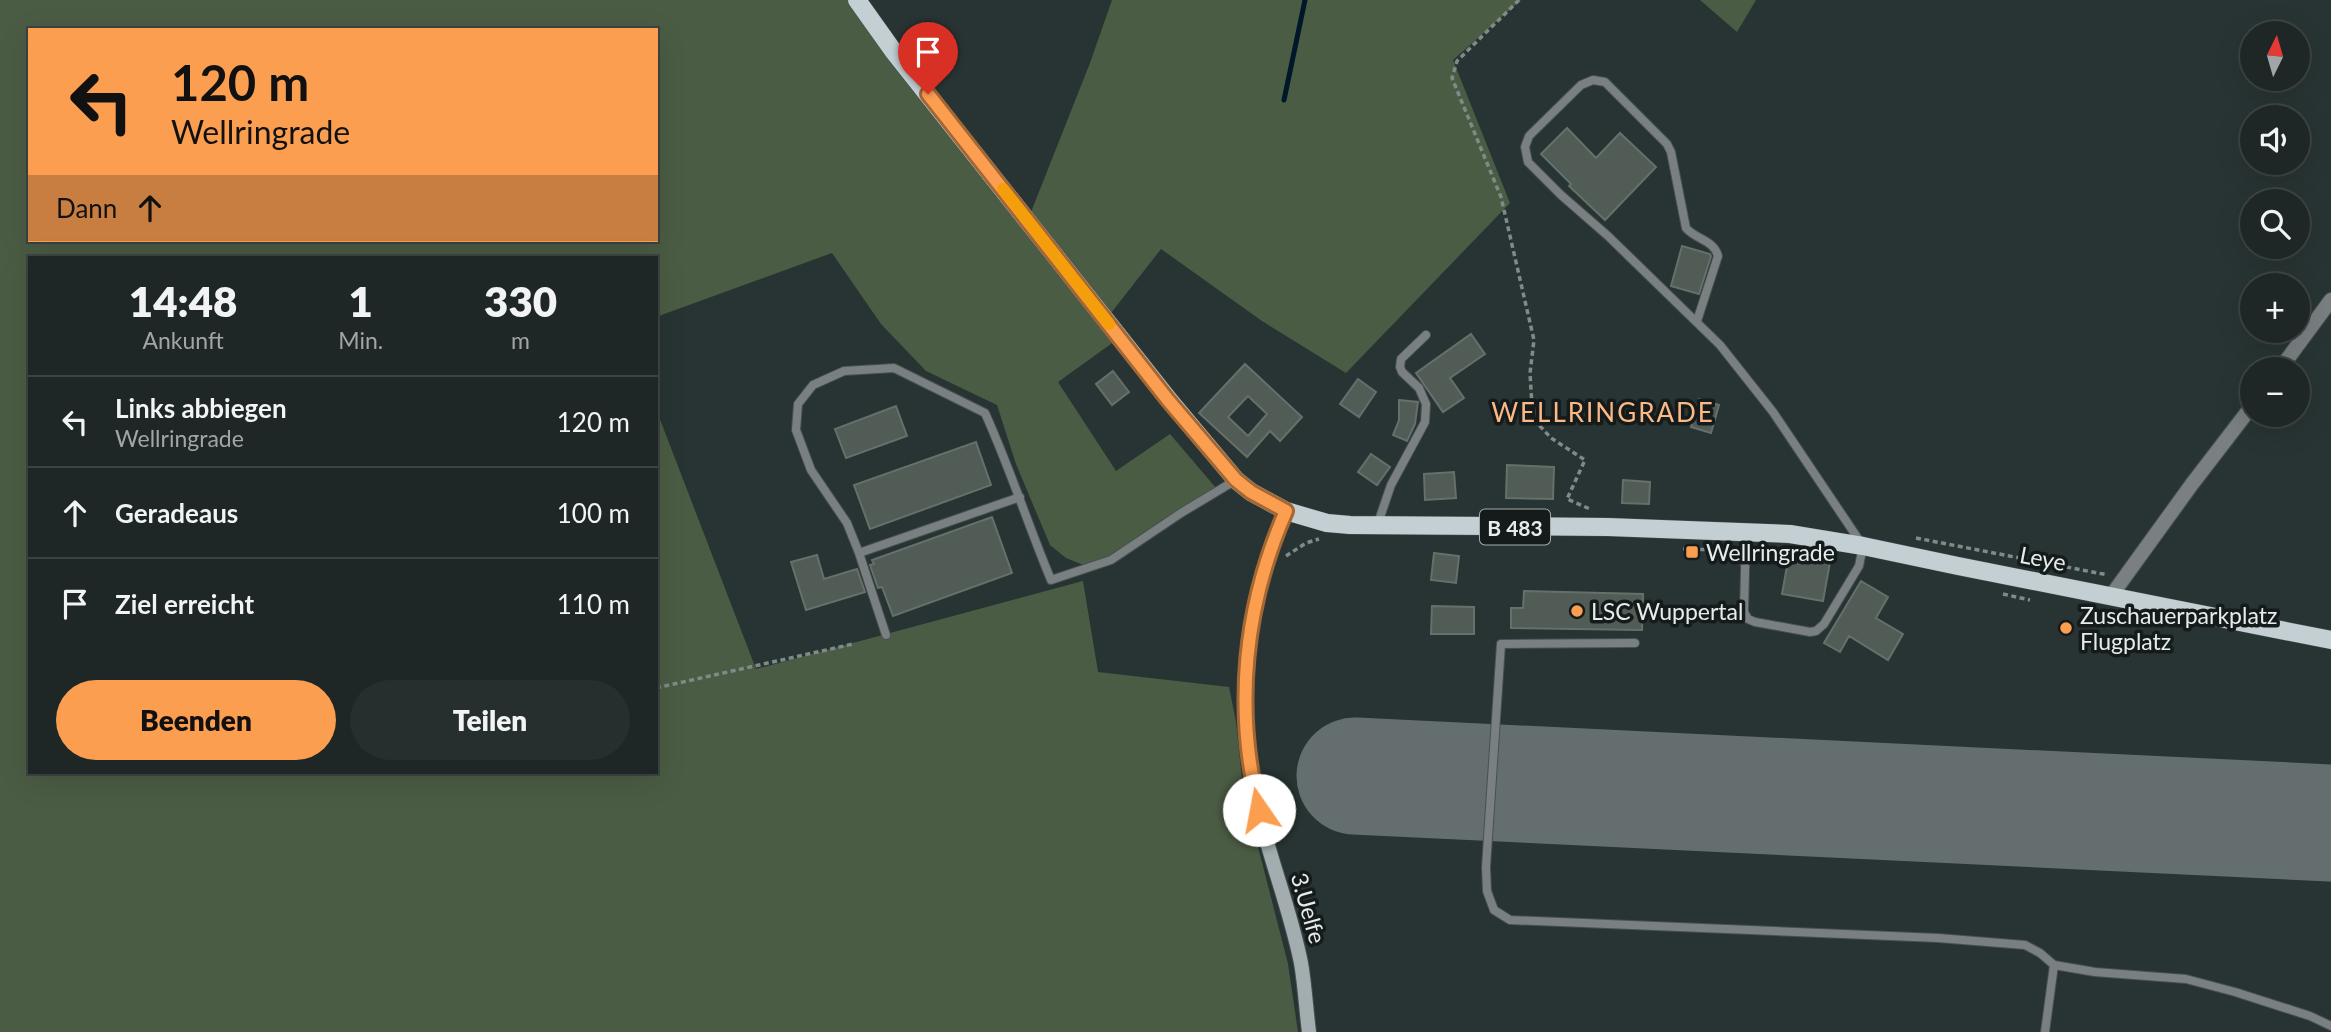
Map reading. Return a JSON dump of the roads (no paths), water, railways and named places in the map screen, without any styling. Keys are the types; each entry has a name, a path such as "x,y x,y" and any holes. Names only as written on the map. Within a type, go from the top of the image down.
{"main road":[{"name":"B 483","path":"857,0 894,52 1168,400 1236,480 1251,492 1286,511 1327,523 1746,531"},
{"name":"Leye","path":"1746,531 1790,534 1863,545 2331,640"}],"street":[{"path":"2289,357 2331,300"},
{"path":"2111,596 2240,422"},
{"name":"3.Uelfe","path":"1286,511 1273,539 1252,621 1245,663 1245,722 1253,785 1301,963 1309,1032"}],"lane":[{"path":"1697,321 1718,256 1712,244 1692,235 1686,228 1671,152 1667,144 1605,82 1593,80 1581,85 1530,136 1525,147 1528,162 1720,345 1765,401 1863,545 1859,566 1824,624 1816,631 1748,619 1744,612 1746,531"},
{"path":"1377,526 1391,485 1425,422 1426,404 1419,388 1400,367 1401,359 1426,335"},
{"path":"886,635 847,523 811,470 796,430 798,404 813,385 844,371 894,368 985,413 1051,580 1111,560 1236,480"},
{"path":"859,553 1020,497"},
{"path":"1635,643 1502,644 1486,867 1487,891 1494,910 1510,920 2025,945 2054,965 2095,972 2186,979 2310,1016 2331,1026"},
{"path":"2045,1032 2054,965"}],"waterway":[{"path":"1284,100 1305,0"}],"place":[{"name":"Wellringrade","path":"1692,552"},
{"name":"LSC Wuppertal","path":"1577,611"},
{"name":"Zuschauerparkplatz Flugplatz","path":"2066,628"}],"district":[{"name":"WELLRINGRADE","path":"1603,412"}]}
